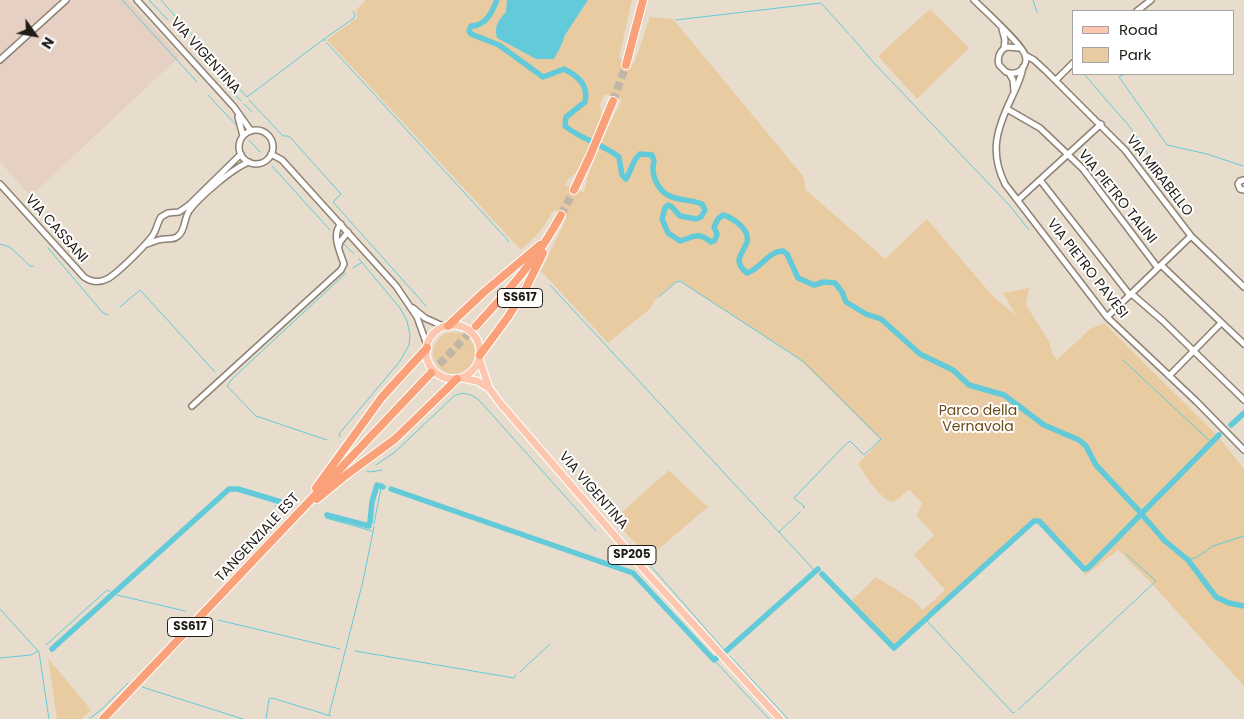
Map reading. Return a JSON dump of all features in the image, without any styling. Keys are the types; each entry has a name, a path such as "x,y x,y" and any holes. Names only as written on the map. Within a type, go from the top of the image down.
{"highway":[{"path":"626,65 643,0"},
{"path":"574,190 613,101"},
{"name":"SS617","path":"480,357 526,288 561,215"},
{"name":"SS617","path":"476,326 526,271 551,236"},
{"name":"SS617","path":"446,326 551,236"},
{"name":"SS617","path":"277,536 328,473 382,397 427,347"},
{"name":"TANGENZIALE EST","path":"103,719 431,373"},
{"name":"SS617","path":"277,536 333,486 395,439 459,378"}],"main road":[{"path":"427,347 434,334 446,326"},
{"name":"VIA VIGENTINA","path":"446,326 460,326 472,333 479,345 480,357 489,388 500,403 647,573 780,719"},
{"name":"VIA VIGENTINA","path":"427,347 428,362 432,368 445,378 477,381 489,388"},
{"path":"459,378 474,370 480,357"}],"street":[{"path":"0,60 66,0"},
{"name":"VIA VIGENTINA","path":"137,0 234,107 252,131"},
{"path":"974,0 1002,28 1025,56 1024,66 1018,72 1009,73 1003,70 998,62 1005,40 1002,28"},
{"path":"1138,10 1151,0"},
{"path":"1004,48 1011,46 1019,48"},
{"name":"VIA MIRABELLO","path":"1025,56 1037,62 1101,124 1125,150 1191,236 1244,288"},
{"name":"VIA MIRABELLO","path":"1024,66 1036,64 1046,71"},
{"path":"1056,80 1072,64"},
{"name":"VIA PIETRO PAVESI","path":"1024,66 1022,75 999,128 996,156 997,166 1002,176 1106,317 1197,402 1244,450"},
{"path":"1009,73 1014,84 1013,95"},
{"name":"VIA VIGENTINA","path":"234,107 241,122 243,136"},
{"name":"VIA PIETRO TALINI","path":"1006,109 1040,128 1068,154 1160,266 1244,344"},
{"path":"1018,200 1101,124"},
{"path":"252,131 262,132 270,138 272,143 271,154 264,162 259,164 249,162 241,154 240,145 243,136 252,131"},
{"name":"VIA CASSANI","path":"0,184 89,281 97,282 107,279 145,245 157,227 160,217 168,213 175,213 189,205 241,154"},
{"name":"VIA VIGENTINA","path":"271,154 282,160 396,286 411,307 427,347"},
{"name":"VIA CASSANI","path":"145,245 166,238 174,239 181,234 183,223 193,206 232,172 249,162"},
{"path":"1040,180 1129,294 1134,296 1163,321 1244,400"},
{"path":"1244,180 1238,184 1240,189 1244,190"},
{"path":"175,213 179,215 183,223"},
{"path":"192,406 341,270 344,264 339,249 337,228 341,224"},
{"path":"157,227 160,234 166,238"},
{"path":"339,249 340,242 348,232"},
{"path":"1106,317 1191,236"},
{"name":"VIA VIGENTINA","path":"411,307 425,318 446,326"},
{"path":"1169,376 1221,323"}],"shaded area":[{"path":"0,0 128,0 180,56 31,196 0,162"}],"green space":[{"name":"Parco della Vernavola","path":"366,0 632,0 619,58 634,64 650,17 673,19 803,176 806,190 885,259 927,219 991,294 1017,317 1003,293 1029,288 1026,305 1049,341 1053,355 1057,360 1090,329 1104,323 1218,436 1244,469 1244,686 1154,586 1118,550 1086,575 1033,518 894,650 849,603 876,577 914,601 923,610 945,590 914,555 934,535 917,516 922,503 909,489 892,502 887,500 873,486 858,464 881,440 797,357 678,280 654,301 651,308 608,343 541,271 567,217 554,210 539,233 521,250 327,40 357,18 356,10","holes":["605,94 622,100 589,172 584,192 565,185 568,179 580,170 602,118 600,104"]},
{"path":"930,9 969,48 917,99 878,56"},
{"path":"458,332 466,335 472,341 475,353 472,365 466,371 450,374 442,371 436,365 433,349 436,341 442,335"},
{"path":"669,470 704,504 709,506 649,557 613,520"},
{"path":"48,658 91,710 82,719 57,719"}],"water":[{"path":"507,0 588,0 565,35 554,59 536,59 497,38 496,27 506,12"}],"waterway":[{"path":"122,0 197,82"},
{"path":"149,0 168,20"},
{"path":"161,0 247,97 324,39"},
{"path":"497,0 491,14 481,24 471,26 469,31 471,34 499,45 543,77 564,69 574,75 584,86 585,102 566,117 565,126 619,157 622,175 626,179 640,154 652,155 654,161 653,173 657,184 664,193 675,198 702,204 705,210 701,217 696,219 680,216 668,205 665,208 662,219 668,233 680,241 699,236 711,242 715,240 717,234 714,227 718,219 723,215 731,219 740,225 746,233 747,242 739,260 742,268 747,273 773,254 783,251 787,254 798,278 814,285 824,282 835,283 842,292 846,302 866,314 881,319 920,354 953,370 969,385 1004,395 1044,425 1079,440 1086,446 1096,465 1140,512"},
{"path":"1033,0 1037,12"},
{"path":"676,20 821,3 849,34"},
{"path":"325,41 324,39 354,18 353,11"},
{"path":"851,36 873,62 1010,206 1029,230"},
{"path":"327,43 505,237"},
{"path":"196,50 241,101"},
{"path":"1085,75 1129,126 1148,154"},
{"path":"1123,75 1119,77 1167,145 1207,154 1243,166"},
{"path":"208,95 237,126"},
{"path":"249,100 283,136 289,136 341,194 333,202 426,306"},
{"path":"244,104 252,112"},
{"path":"249,140 260,152"},
{"path":"1151,159 1187,208 1190,208"},
{"path":"272,166 330,230"},
{"path":"506,238 509,242"},
{"path":"0,244 10,247 30,266 33,266"},
{"path":"344,244 353,253"},
{"path":"48,248 103,313 108,315"},
{"path":"340,437 339,434 400,361 409,345 410,335 407,321 400,308 359,259"},
{"path":"353,268 361,263"},
{"path":"327,440 256,416 227,386 232,379 346,273"},
{"path":"659,297 676,282 680,281 804,362 881,439 864,455 850,441 845,445 794,498 805,507 803,508"},
{"path":"550,285 815,571"},
{"path":"120,307 140,290 215,372"},
{"path":"1123,360 1212,443"},
{"path":"376,465 395,452 454,396 464,393 479,400 596,531"},
{"path":"1231,425 1244,413"},
{"path":"930,615 1034,521 1039,521 1084,569 1088,568 1219,435"},
{"path":"367,471 382,470"},
{"path":"374,524 382,483"},
{"path":"370,522 372,502 377,485 383,487"},
{"path":"52,649 229,489 238,489 281,502"},
{"path":"391,489 633,573 714,660 718,657"},
{"path":"275,506 281,506"},
{"path":"779,532 800,512"},
{"path":"327,515 369,526"},
{"path":"1144,517 1165,541 1188,560 1216,597 1229,603 1244,606"},
{"path":"326,518 372,531"},
{"path":"329,715 363,581 374,527"},
{"path":"1188,560 1197,557 1213,546 1244,536"},
{"path":"1018,710 1156,581 1126,554"},
{"path":"649,564 726,652"},
{"path":"725,652 818,569"},
{"path":"822,574 894,648 927,618"},
{"path":"46,645 107,590 112,593"},
{"path":"117,595 185,611"},
{"path":"0,609 39,652 49,719"},
{"path":"218,620 340,649"},
{"path":"926,620 1013,713 1015,712"},
{"path":"520,672 550,644"},
{"path":"0,658 31,655 38,651"},
{"path":"355,651 514,678 516,675"},
{"path":"730,656 788,719"},
{"path":"714,660 769,719"},
{"path":"89,719 128,683"},
{"path":"142,687 243,719"},
{"path":"266,719 269,699 272,698 331,716"}],"tunnel":[{"path":"613,101 626,65"},
{"path":"561,215 574,190"},
{"path":"431,373 476,326"}]}
